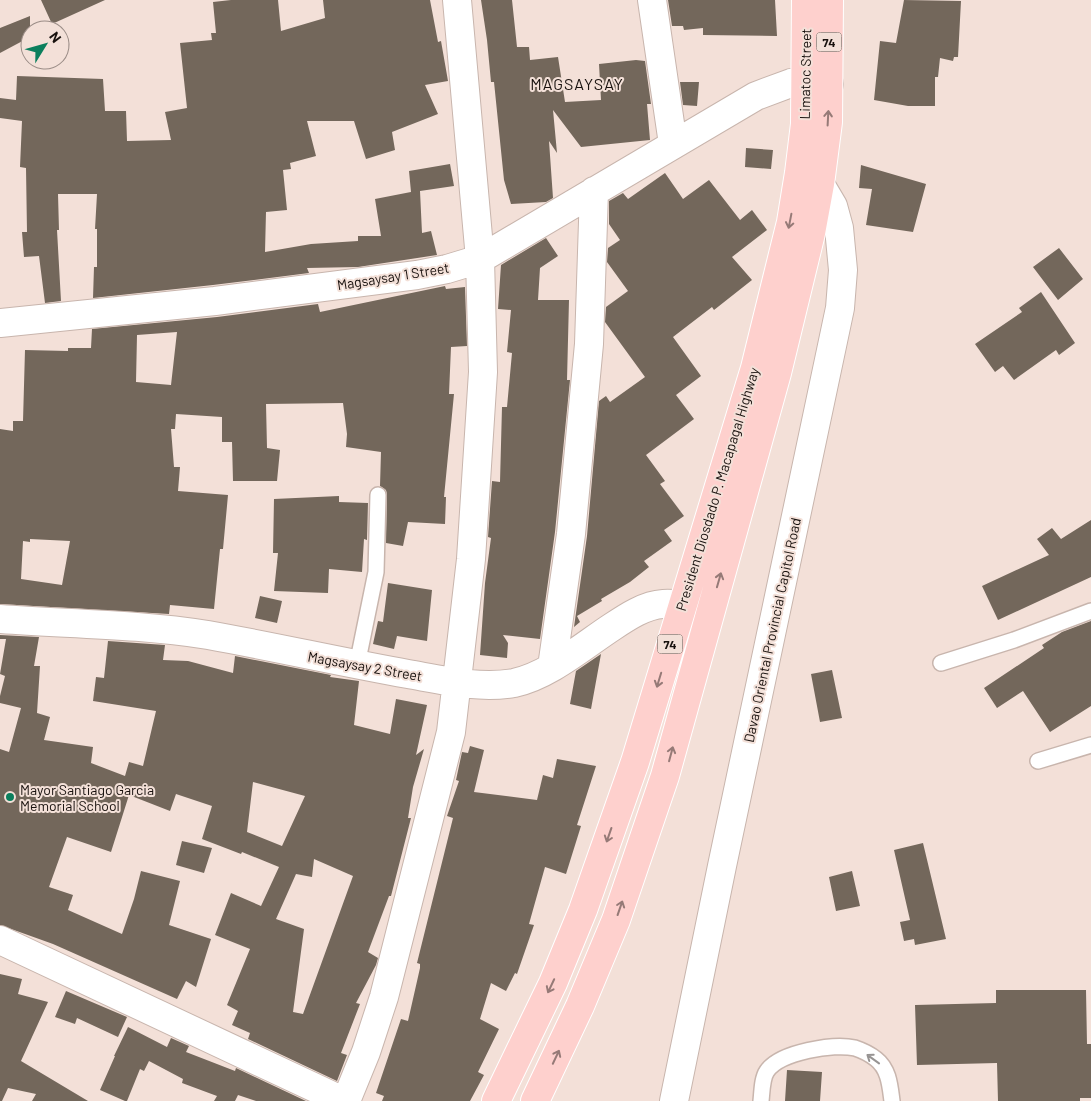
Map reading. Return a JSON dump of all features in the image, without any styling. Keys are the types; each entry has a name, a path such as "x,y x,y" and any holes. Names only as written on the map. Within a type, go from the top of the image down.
{"main road":[{"name":"Limatoc Street","path":"806,0 818,83"},
{"name":"Limatoc Street","path":"811,164 818,83 829,0"},
{"name":"President Diosdado P. Macapagal Highway","path":"496,1101 553,983 583,910 635,762 755,368 791,222 811,164"},
{"name":"President Diosdado P. Macapagal Highway","path":"535,1101 580,1006 616,920 665,776 777,373 811,233 811,164"}],"street":[{"path":"0,940 344,1101 366,1052 384,997 451,732 471,559 482,372 480,259 457,0"},
{"path":"652,0 673,144"},
{"name":"Magsaysay 1 Street","path":"0,323 215,301 418,275 447,269 480,259 756,96 791,83 818,83"},
{"name":"Davao Oriental Provincial Capitol Road","path":"674,1101 840,308 843,270 840,228 833,206 811,164"},
{"path":"552,667 571,534 589,344 594,191"},
{"name":"Magsaysay 2 Street","path":"0,619 143,627 207,635 357,665 457,682 489,684 514,683 552,667 622,620 644,608 662,604 682,604 711,610"}],"lane":[{"path":"357,665 376,572 378,495"},
{"path":"941,663 1014,640 1091,611"},
{"path":"1038,760 1091,745"},
{"path":"761,1101 766,1072 772,1065 806,1050 841,1047 854,1048 876,1059 886,1072 892,1101"}],"building":[{"path":"41,0 105,0 61,20 50,20"},
{"path":"278,0 281,31 325,18 323,0 430,0 438,42 441,41 448,81 425,85 438,114 392,132 395,150 366,159 354,121 307,121 316,156 290,163 291,169 283,170 287,210 266,212 265,252 311,244 358,241 358,236 381,236 375,199 411,192 409,171 450,164 454,186 420,191 422,233 431,231 437,255 358,267 307,268 309,273 93,298 94,267 97,267 97,229 95,229 97,194 58,194 59,230 57,230 61,301 45,303 39,256 24,257 22,232 27,232 26,168 20,167 22,121 0,118 0,98 16,100 17,76 103,79 105,111 126,111 127,141 171,140 165,112 187,108 180,43 212,40 211,33 216,33 213,2"},
{"path":"481,0 512,0 517,47 529,47 530,60 558,57 565,102 601,100 599,64 636,60 645,61 651,104 647,104 650,140 581,147 553,110 557,153 549,141 553,198 546,202 511,204 504,180 494,82 491,82"},
{"path":"668,0 775,0 777,36 703,35 703,28 684,30 683,26 672,26"},
{"path":"904,0 961,1 958,57 954,57 953,61 940,58 938,77 935,77 935,106 908,106 874,100 880,41 896,43"},
{"path":"30,16 30,20 20,20"},
{"path":"20,20 20,42 0,53 0,28"},
{"path":"680,82 699,82 697,106 683,105"},
{"path":"746,148 773,150 771,169 745,167"},
{"path":"861,165 926,184 913,232 866,225 872,189 859,188"},
{"path":"665,173 683,199 709,180 740,220 752,210 767,230 732,257 752,280 714,310 712,307 673,337 701,376 676,395 694,419 646,455 665,481 660,484 684,516 664,530 672,541 644,561 649,567 630,582 577,616 580,622 574,627 587,536 599,401 606,396 610,402 645,377 605,322 606,307 628,291 607,262 608,248 620,240 609,224 609,201 623,193 628,199"},
{"path":"546,238 558,256 540,268 538,300 569,300 567,380 570,380 555,532 540,639 503,635 508,643 507,658 480,655 485,583 491,538 488,537 492,481 500,482 502,407 507,407 512,353 507,352 511,310 498,309 501,265"},
{"path":"1059,248 1083,279 1058,300 1033,267"},
{"path":"445,286 446,289 465,287 467,346 451,347 449,394 454,394 444,497 446,497 445,524 408,522 403,546 386,543 387,495 386,490 380,486 381,452 346,447 347,434 343,403 266,404 267,448 280,450 277,481 233,481 232,442 222,442 222,417 176,414 175,429 171,429 174,467 180,467 178,491 228,495 223,549 220,549 214,609 170,605 169,614 0,604 0,429 13,431 13,421 23,421 25,350 68,351 68,348 91,348 92,329 217,317 318,304 320,312","holes":["177,332 171,385 136,382 137,335","30,539 70,541 62,585 21,579 23,541 30,542"]},
{"path":"1041,292 1075,343 1059,355 1056,350 1014,380 1003,366 995,372 975,344 1022,312 1019,308"},
{"path":"339,496 339,502 368,503 367,540 364,539 362,572 329,569 328,593 274,591 278,553 273,553 274,499"},
{"path":"1091,520 1091,577 998,620 982,586 1049,555 1037,539 1052,528 1061,539"},
{"path":"388,583 432,590 427,641 397,636 394,649 373,644 378,621 383,622"},
{"path":"260,596 282,601 277,623 255,618"},
{"path":"1091,621 1091,706 1050,732 1023,691 997,708 984,688 1044,648 1042,645 1062,632"},
{"path":"0,635 39,637 34,666 40,666 37,713 50,717 44,740 93,747 91,763 125,776 129,762 143,766 156,711 93,701 96,677 104,678 108,641 165,645 163,660 188,661 233,673 235,656 331,675 330,677 359,681 354,725 390,734 396,699 427,705 416,755 424,749 413,787 408,818 411,818 391,896 389,896 368,952 378,958 356,1003 360,1004 341,1053 347,1055 337,1081 248,1039 250,1033 232,1025 238,1011 227,1005 250,949 215,935 231,893 261,906 279,867 202,839 212,806 176,794 170,811 129,795 111,852 67,837 49,887 73,895 68,910 122,934 141,871 180,881 169,925 211,939 196,987 186,981 177,999 53,944 0,925 0,749 9,752 21,708 0,703 5,676 0,674 6,639 0,639","holes":["253,782 305,796 282,846 247,832","314,859 353,876 303,1014 293,1012 304,929 276,919 296,874 312,877"]},
{"path":"601,654 591,709 570,704 576,671"},
{"path":"832,670 842,718 820,722 811,674"},
{"path":"470,746 484,750 474,792 537,800 543,775 553,778 557,759 596,766 577,825 581,826 566,874 545,867 529,924 534,925 517,974 515,973 506,991 491,983 480,1019 499,1029 478,1072 484,1075 470,1101 382,1101 384,1096 376,1093 401,1019 408,1021 420,968 420,964 417,963 453,818 447,816 459,781 456,780 462,752 468,753"},
{"path":"182,841 212,848 204,873 176,865"},
{"path":"923,843 946,939 915,945 914,939 904,941 900,922 910,920 894,850"},
{"path":"852,871 860,906 836,911 829,877"},
{"path":"0,974 22,979 18,994 48,1002 21,1061 88,1101 32,1101 36,1094 8,1088 2,1101 0,1101"},
{"path":"996,990 1086,990 1087,1044 1091,1044 1091,1098 1080,1098 1080,1101 998,1101 997,1063 917,1065 915,1005 996,1003"},
{"path":"66,991 127,1017 118,1037 77,1018 75,1024 55,1017"},
{"path":"128,1027 167,1047 171,1038 189,1046 186,1052 235,1071 236,1068 306,1101 256,1101 238,1095 235,1101 214,1101 217,1096 182,1083 183,1079 149,1061 144,1071 140,1069 127,1101 125,1101 100,1090"},
{"path":"787,1070 822,1072 820,1101 785,1101"}],"place":[{"name":"Mayor Santiago Garcia Memorial School","path":"10,797"}],"district":[{"name":"MAGSAYSAY","path":"577,83"}]}
